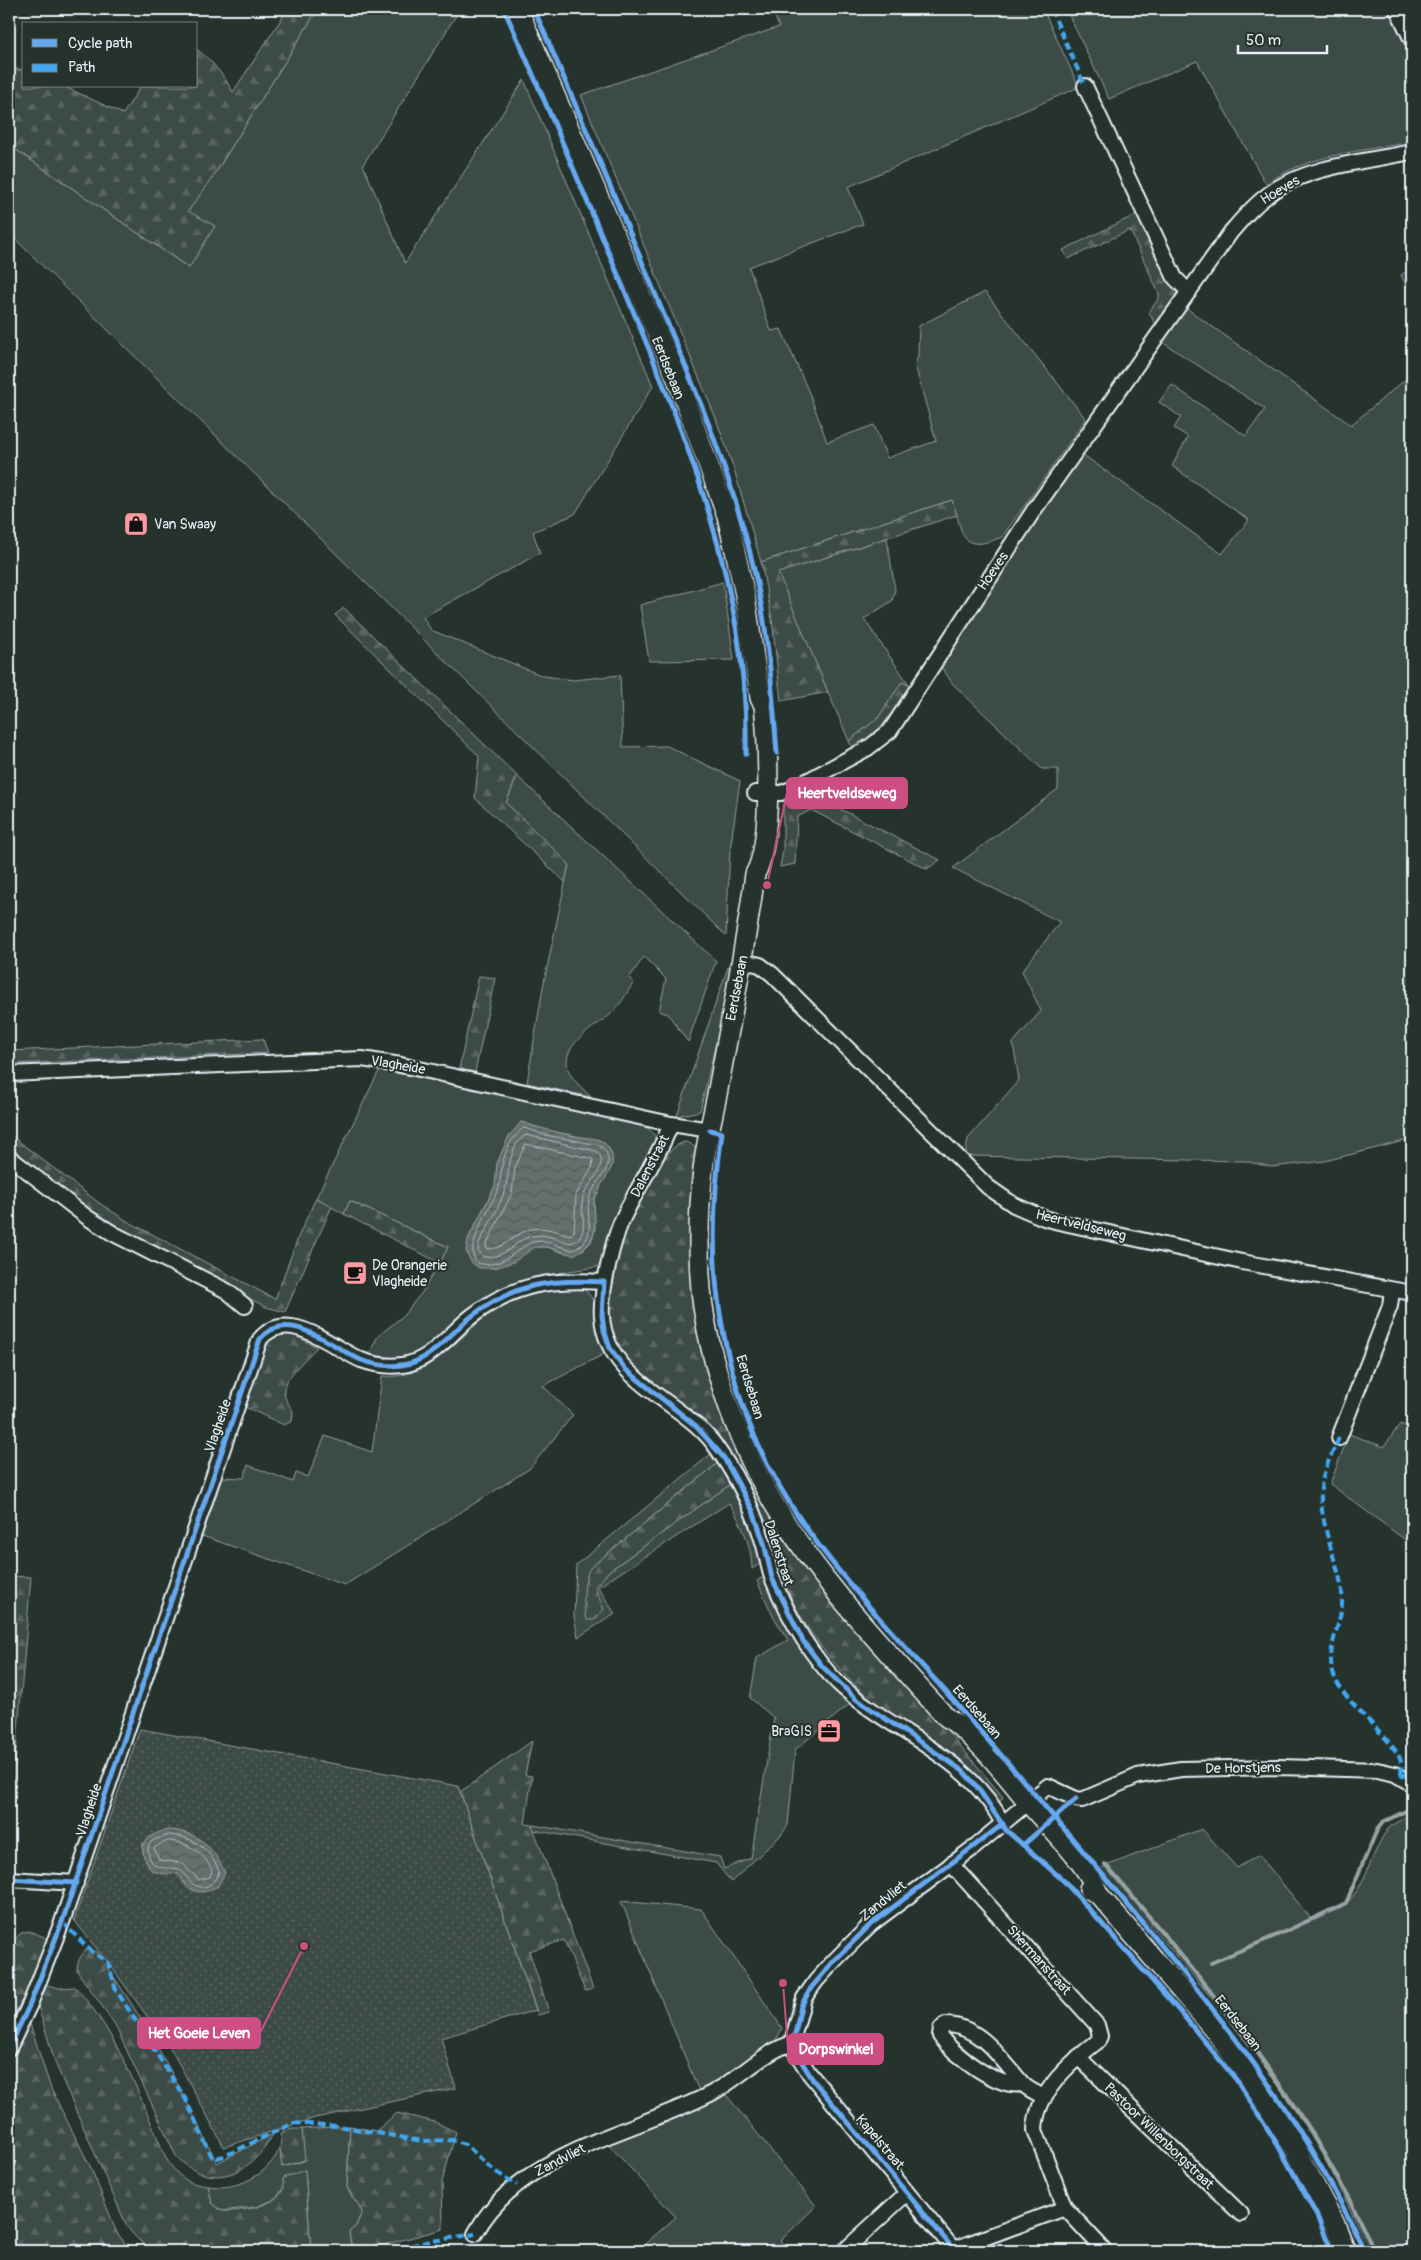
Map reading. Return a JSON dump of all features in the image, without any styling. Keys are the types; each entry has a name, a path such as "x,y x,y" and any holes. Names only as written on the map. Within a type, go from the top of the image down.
{"main road":[{"name":"Eerdsebaan","path":"518,9 680,384 727,516 745,595 760,698 756,705 761,793 752,864 755,874 743,961 703,1168 699,1224 700,1279 710,1337 721,1382 737,1429 774,1504 805,1550 847,1604 945,1716 955,1723 988,1756 1024,1807 1094,1882 1099,1896 1211,2026 1249,2076 1295,2148 1346,2251"}],"street":[{"path":"1397,9 1412,40"},
{"path":"1085,86 1175,278 1189,292"},
{"name":"Hoeves","path":"761,793 781,793 794,788 868,748 890,730 1034,510 1231,232 1249,210 1270,193 1293,179 1320,171 1412,152"},
{"name":"Heertveldseweg","path":"743,961 760,965 772,974 988,1187 1014,1206 1044,1218 1066,1224 1242,1262 1392,1291 1412,1293"},
{"name":"Vlagheide","path":"9,1074 362,1059 401,1065 671,1124 710,1130"},
{"name":"Dalenstraat","path":"671,1124 661,1150 622,1219 604,1282 602,1315 604,1330 616,1358 625,1369 696,1426 712,1442 724,1458 753,1510 764,1543 772,1578 803,1641 822,1666 856,1699 963,1771 978,1788 1003,1824"},
{"path":"9,1157 88,1218 114,1234 227,1291 245,1306"},
{"name":"Vlagheide","path":"9,2048 33,1996 76,1883 257,1344 263,1336 278,1326 293,1326 372,1364 385,1366 407,1365 425,1356 471,1316 502,1297 551,1281 604,1282"},
{"path":"1339,1438 1390,1306 1392,1291"},
{"name":"De Horstjens","path":"1024,1807 1048,1786 1082,1800 1138,1776 1158,1771 1181,1769 1280,1767 1377,1770 1395,1774 1412,1784"},
{"name":"Zandvliet","path":"475,2234 495,2207 522,2181 547,2164 703,2097 735,2079 772,2051 792,2043 804,1998 824,1971 871,1924 1024,1807"},
{"name":"Shermanstraat","path":"951,1864 1098,2025 1100,2036 1098,2041 1078,2057"},
{"path":"9,1880 76,1883"},
{"path":"1022,2084 1015,2085 1004,2082 963,2059 947,2046 940,2036 941,2029 945,2025 953,2025 975,2034 990,2045 1014,2071 1022,2084 1044,2097"},
{"name":"Kapelstraat","path":"792,2043 796,2054 814,2080 955,2250"},
{"path":"1078,2057 1061,2074 1044,2097 1035,2123 1035,2130 1065,2208 1105,2251"},
{"name":"Pastoor Willenborgstraat","path":"1078,2057 1241,2214"},
{"path":"844,2251 908,2193"},
{"path":"955,2250 1065,2208"}],"green space":[{"path":"288,9 318,9 209,183 188,211 215,226 189,268 9,145 9,68 22,70 22,88 67,88 123,114 140,88 198,88 198,51 217,69 233,92"},
{"path":"318,9 460,9 363,165 405,263 524,80 653,386 575,514 533,532 540,553 423,617 431,630 543,676 574,680 620,675 623,747 667,746 740,781 730,850 726,936 9,233 9,145 189,268 188,211 209,183"},
{"path":"772,9 1043,9 1079,87 848,187 863,224 749,267 771,331 781,329 810,395 827,442 874,425 887,458 936,441 915,365 918,356 919,326 985,292 1086,419 1002,537 988,542 970,542 961,531 952,500 761,562 734,469 715,416 581,95 779,27"},
{"path":"1066,9 1389,9 1412,54 1412,142 1355,151 1317,160 1282,174 1266,184 1197,61 1109,99"},
{"path":"1139,213 1177,294 1155,324 1149,312 1159,298 1159,294 1130,230 1068,259 1063,250"},
{"path":"1412,238 1412,298 1401,275 1411,268 1408,239"},
{"path":"1186,308 1351,425 1412,374 1412,1139 1325,1161 1272,1167 1244,1161 965,1156 968,1139 1019,1080 1013,1043 1041,1011 1022,971 1060,922 953,868 1058,789 1058,769 1042,769 953,684 941,667 1008,560 1082,454 1222,554 1249,520 1172,466 1188,437 1174,428 1181,417 1159,402 1172,385 1246,436 1265,409 1162,342"},
{"path":"952,500 957,515 778,573 828,692 781,701 772,619 761,562"},
{"path":"887,538 895,590 892,601 864,619 910,686 902,682 878,718 849,741 777,573"},
{"path":"723,582 734,660 649,661 640,605"},
{"path":"344,608 517,776 506,803 569,864 565,882 475,798 479,756 335,615"},
{"path":"902,682 910,686 892,713 879,730 853,749 849,741 878,718"},
{"path":"517,776 716,961 688,1042 668,1014 659,1011 666,979 644,957 629,978 634,982 617,1007 571,1048 567,1067 572,1077 591,1097 527,1083 543,987 569,864 506,803"},
{"path":"807,792 940,860 927,869 811,810 797,817 795,864 780,867 783,850 783,805"},
{"path":"730,961 734,965 700,1111 677,1116"},
{"path":"479,976 495,978 475,1072 459,1069"},
{"path":"263,1039 268,1053 9,1064 9,1051"},
{"path":"379,1071 408,1075 641,1125 652,1132 656,1144 624,1200 603,1262 597,1267 563,1272 524,1282 420,1353 401,1359 375,1357 369,1354 378,1336 403,1316 423,1291 448,1247 350,1201 344,1214 316,1198","holes":["521,1122 546,1130 601,1141 600,1190 594,1200 595,1230 591,1242 583,1250 564,1253 547,1247 534,1247 513,1262 468,1239 495,1186"]},
{"path":"9,1134 99,1203 127,1221 275,1299 299,1235 316,1198 332,1206 285,1312 266,1307 113,1227 9,1149"},
{"path":"685,1142 691,1144 696,1149 698,1157 695,1198 731,1434 906,1681 1003,1797 999,1803 996,1802 981,1781 964,1764 868,1696 830,1658 813,1636 792,1599 759,1511 733,1458 721,1441 697,1417 623,1355 613,1337 609,1322 610,1287 625,1234 646,1187 657,1168 670,1151"},
{"path":"350,1201 448,1247 440,1263 344,1214"},
{"path":"579,1287 585,1290 592,1298 596,1327 606,1353 543,1386 573,1415 529,1469 345,1585 202,1536 222,1477 244,1478 248,1465 293,1482 296,1473 308,1477 325,1436 372,1452 382,1376 397,1376 412,1372 426,1365 454,1345 489,1313 510,1303 544,1292"},
{"path":"286,1331 317,1347 293,1373 286,1384 284,1395 293,1411 292,1421 284,1425 245,1407 267,1343 276,1333"},
{"path":"1400,1424 1412,1429 1412,1545 1330,1484 1349,1434 1384,1447"},
{"path":"712,1453 718,1463 590,1568 595,1587 609,1571 732,1483 740,1498 762,1555 761,1563 752,1569 752,1560 745,1534 729,1503 598,1587 615,1614 578,1637 574,1616 576,1565"},
{"path":"718,1463 732,1483 609,1571 595,1587 604,1610 594,1620 587,1620 584,1608 584,1593 590,1568"},
{"path":"9,1576 31,1577 9,1834"},
{"path":"761,1578 768,1580 851,1703 795,1750 788,1825 781,1835 731,1882 716,1863 533,1830 532,1825 720,1857 724,1869 751,1858 774,1718 750,1698 757,1658 788,1640 772,1614 757,1581"},
{"path":"140,1729 458,1786 536,2010 441,2038 456,2088 315,2118 224,2147 171,2049 115,1972 74,1920"},
{"path":"532,1741 525,1775 532,1776 525,1824 532,1825 593,1989 585,1991 564,1940 529,1951 549,2012 538,2015 460,1792"},
{"path":"1412,1811 1412,2251 1367,2251 1344,2197 1317,2146 1286,2096 1215,2002 1101,1868 1202,1829 1237,1868 1259,1855 1313,1921 1337,1910 1352,1898 1388,1829"},
{"path":"621,1901 701,1909 782,2028 768,2049 747,2066 699,2091"},
{"path":"29,1931 49,1939 28,1988 9,2025 9,1946 21,1933"},
{"path":"86,1950 96,1952 147,2029 217,2163 273,2134 254,2160 230,2174 216,2176 203,2174 189,2167 176,2156 114,2023 77,1971 79,1960"},
{"path":"47,1985 59,1988 75,1987 91,2006 105,2026 128,2068 166,2158 174,2170 183,2178 208,2186 212,2203 222,2211 254,2208 270,2202 282,2191 283,2178 305,2170 311,2251 156,2251 134,2235 125,2222 56,2065 38,2006"},
{"path":"29,2021 51,2089 91,2168 117,2233 128,2247 134,2251 23,2251 9,2238 9,2057"},
{"path":"723,2091 816,2206 780,2241 790,2251 637,2251 676,2217 608,2144 687,2110"},
{"path":"397,2113 435,2122 456,2132 442,2182 443,2229 361,2251 352,2251 349,2232 356,2226 362,2212 347,2186 350,2126 376,2131"},
{"path":"350,2126 347,2186 362,2212 356,2226 349,2232 352,2251 311,2251 305,2170 283,2188 276,2199 255,2207 222,2211 212,2203 208,2186 230,2186 251,2179 268,2166 280,2148 282,2167 304,2161 302,2129"},
{"path":"302,2129 305,2160 282,2167 280,2148 282,2132"}],"water":[{"path":"521,1122 577,1137 597,1139 606,1144 610,1150 613,1163 594,1199 595,1228 587,1246 573,1255 547,1247 535,1247 513,1262 495,1268 479,1268 471,1262 466,1251 468,1239 495,1186 497,1163 509,1136"},
{"path":"168,1830 188,1833 210,1848 216,1855 225,1873 218,1886 208,1891 197,1892 187,1887 177,1873 163,1874 151,1870 144,1857 142,1846 153,1835"}],"waterway":[{"path":"1211,1963 1346,1903 1377,1830 1383,1822 1412,1808"},
{"path":"1105,1864 1218,2001 1254,2048 1319,2145 1348,2197 1374,2251"}],"marked path":[{"path":"1051,9 1085,86"},
{"path":"1339,1438 1325,1470 1321,1489 1324,1524 1342,1593 1340,1615 1332,1646 1332,1667 1341,1689 1398,1754 1401,1764 1401,1777"},
{"path":"1401,1777 1412,1770"},
{"path":"62,1922 93,1953 108,1962 116,1990 185,2098 212,2157 224,2156 294,2123 338,2126 422,2141 452,2140 465,2144 493,2170 517,2185"},
{"path":"387,2251 475,2234"}],"cycle path":[{"path":"504,9 564,145 645,339 668,396 709,512 725,571 737,631 744,692 746,754"},
{"path":"534,9 687,370 734,496 752,561 762,609 769,657 777,753"},
{"path":"710,1130 722,1133 717,1171 714,1244 720,1315 727,1351 749,1423 766,1461 786,1498 809,1532 861,1598 1057,1820 1230,2031 1308,2144 1346,2212 1364,2251"},
{"path":"9,2048 30,2004 62,1922 260,1339 271,1330 283,1327 296,1328 310,1332 361,1360 382,1365 402,1365 412,1363 431,1352 472,1316 503,1296 519,1290 551,1283 568,1281 604,1282 602,1315 604,1330 610,1348 625,1369 696,1426 724,1458 753,1511 764,1543 772,1578 803,1641 822,1666 856,1699 963,1771 978,1788 1006,1830 1064,1881 1182,2014 1238,2082 1279,2147 1317,2216 1332,2251"},
{"path":"1023,1845 1076,1799"},
{"path":"955,2251 813,2080 796,2053 793,2043 801,2006 811,1988 834,1961 871,1924 1003,1824"},
{"path":"9,1879 76,1883"}],"place":[{"name":"Van Swaay","path":"136,524"},
{"name":"Heertveldseweg","path":"767,885"},
{"name":"De Orangerie Vlagheide","path":"355,1273"},
{"name":"BraGIS","path":"829,1731"},
{"name":"Het Goeie Leven","path":"304,1946"},
{"name":"Dorpswinkel","path":"783,1983"}]}
